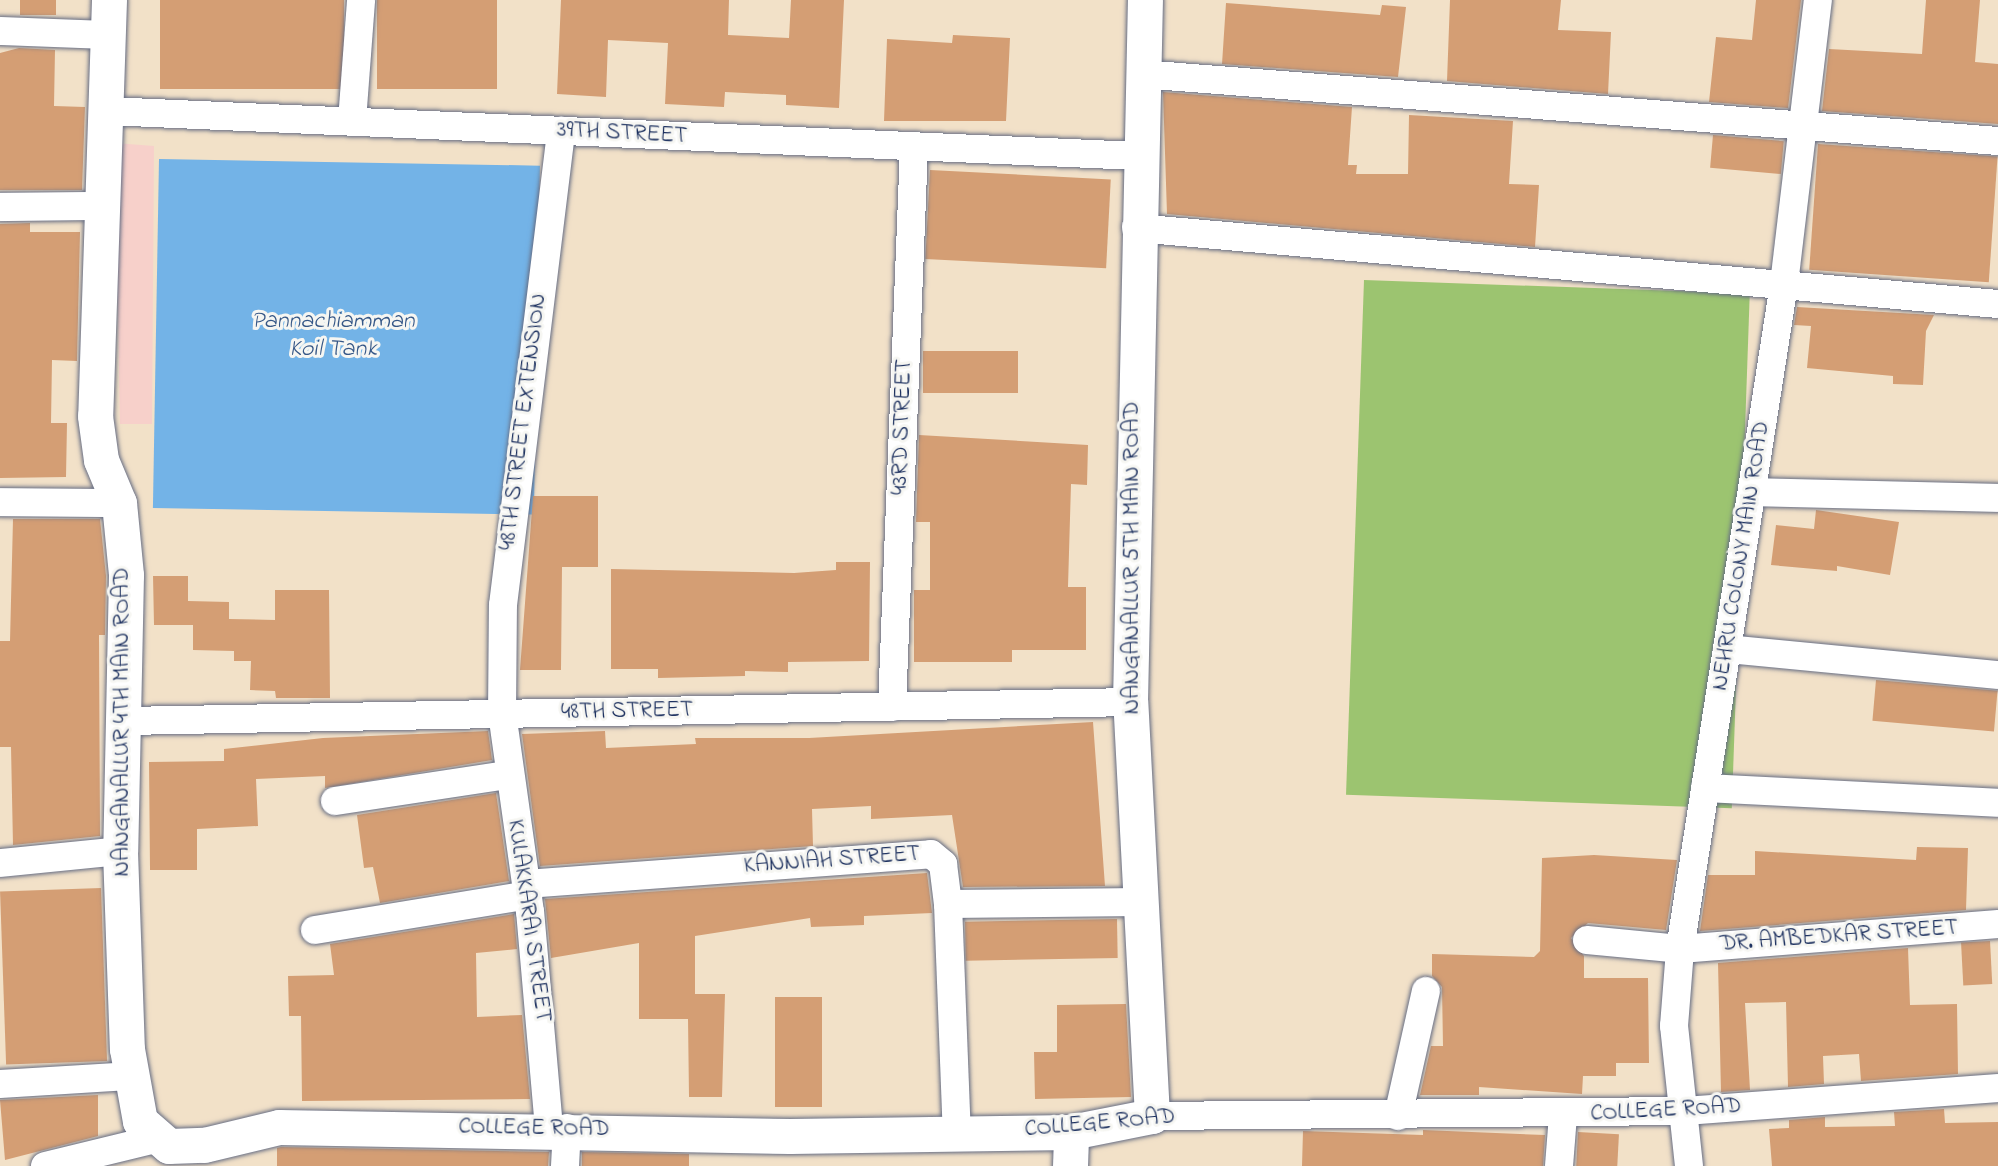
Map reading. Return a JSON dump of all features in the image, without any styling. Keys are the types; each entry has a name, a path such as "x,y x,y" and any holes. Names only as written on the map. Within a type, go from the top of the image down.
{"street":[{"name":"NANGANALLUR 4TH MAIN ROAD","path":"109,0 106,35 107,111 99,206 95,416 100,460 119,503 125,721 120,851 129,1076 140,1121 156,1139"},
{"path":"352,121 361,0"},
{"name":"NANGANALLUR 5TH MAIN ROAD","path":"1145,0 1136,229 1130,702 1152,1116"},
{"name":"NEHRU COLONY MAIN ROAD","path":"1689,1166 1674,1026 1680,949 1784,284 1818,0"},
{"path":"0,31 106,35"},
{"path":"1141,74 1801,128 1998,141"},
{"name":"39TH STREET","path":"107,111 1138,156"},
{"name":"48TH STREET EXTENSION","path":"502,714 509,521 561,131"},
{"name":"43RD STREET","path":"892,707 914,146"},
{"path":"0,207 99,206"},
{"path":"1136,229 1998,304"},
{"path":"1752,492 1998,498"},
{"path":"0,502 119,503"},
{"path":"1727,649 1998,675"},
{"name":"48TH STREET","path":"125,721 1130,702"},
{"name":"KULAKKARAI STREET","path":"502,714 508,775 527,890 565,1166"},
{"path":"335,801 508,775"},
{"path":"1705,788 1998,803"},
{"path":"0,863 120,851"},
{"name":"KANNIAH STREET","path":"315,930 527,890 931,854 943,864 948,904 957,1134"},
{"path":"948,904 1140,902"},
{"name":"DR. AMBEDKAR STREET","path":"1587,940 1680,949 1998,925"},
{"path":"1398,1116 1426,991"},
{"path":"0,1084 129,1076"},
{"name":"COLLEGE ROAD","path":"205,1156 279,1127 558,1128 790,1136 1071,1132 1152,1116 1563,1115 1685,1111 1998,1088"},
{"path":"1559,1166 1563,1115"},
{"path":"1070,1166 1071,1132"},
{"path":"45,1166 156,1139 169,1146 205,1156"}],"shaded area":[{"path":"115,143 154,146 152,424 120,424"}],"green space":[{"path":"1364,280 1750,293 1732,808 1346,795"}],"water":[{"name":"Pannachiamman Koil Tank","path":"159,159 540,166 534,515 153,508"}],"building":[{"path":"20,0 56,0 56,15 20,15"},
{"path":"160,0 344,0 344,89 160,89"},
{"path":"377,0 497,0 497,89 377,89"},
{"path":"561,0 729,0 728,35 789,38 791,0 844,0 839,108 786,105 786,95 725,92 724,107 665,104 668,43 608,40 606,97 557,94"},
{"path":"1450,0 1561,0 1558,30 1611,32 1608,94 1447,81"},
{"path":"1756,0 1801,0 1788,108 1709,102 1716,37 1752,40"},
{"path":"1926,0 1980,0 1975,62 1998,64 1998,124 1822,111 1829,49 1922,54"},
{"path":"1226,3 1380,15 1382,5 1406,7 1398,77 1222,64"},
{"path":"953,35 1010,38 1006,121 884,121 887,39 952,43"},
{"path":"19,48 55,50 54,106 85,107 82,190 0,190 0,53"},
{"path":"1163,92 1352,107 1348,165 1357,165 1356,174 1408,174 1409,115 1513,121 1509,184 1539,185 1535,247 1167,214"},
{"path":"1713,135 1784,141 1781,174 1710,168"},
{"path":"1818,144 1998,157 1989,282 1809,270"},
{"path":"930,170 1111,179 1106,268 925,259"},
{"path":"30,223 30,232 80,232 77,361 52,360 51,423 67,423 66,477 0,478 0,224"},
{"path":"1797,307 1934,315 1926,331 1923,385 1893,384 1893,376 1807,368 1811,326 1794,325"},
{"path":"923,351 1018,351 1018,393 923,393"},
{"path":"919,435 1088,445 1087,485 1071,484 1068,587 1086,587 1086,650 1012,650 1012,662 914,662 914,590 930,590 930,522 916,522"},
{"path":"533,496 598,496 598,567 562,567 561,670 520,670"},
{"path":"1816,510 1899,522 1890,575 1837,566 1837,571 1771,565 1776,525 1814,529"},
{"path":"13,519 100,519 106,576 105,635 99,635 100,836 13,845 11,747 0,747 0,641 10,641"},
{"path":"836,562 870,562 869,661 788,662 788,672 745,671 745,676 658,678 658,669 611,669 611,569 794,573 836,570"},
{"path":"153,576 188,576 188,601 229,602 229,619 275,620 275,590 329,590 330,698 276,698 275,691 250,690 251,661 234,661 234,651 193,650 193,625 154,625"},
{"path":"1876,680 1998,691 1994,731 1872,721"},
{"path":"1093,722 1105,886 963,887 952,815 871,819 871,806 812,809 813,846 540,866 522,734 605,731 606,748 696,744 695,738 809,738"},
{"path":"488,731 492,760 325,788 325,776 256,779 258,826 197,829 197,870 150,870 149,762 224,761 224,749 323,738"},
{"path":"496,793 509,881 380,903 373,867 364,868 357,815"},
{"path":"1917,847 1968,848 1966,910 1700,931 1708,875 1755,875 1755,851 1916,860"},
{"path":"1594,855 1677,860 1666,930 1588,923 1571,938 1584,956 1584,978 1648,978 1649,1063 1616,1063 1616,1076 1583,1076 1582,1094 1479,1087 1479,1095 1420,1095 1431,1046 1443,1046 1442,987 1432,976 1432,954 1534,957 1540,951 1542,858"},
{"path":"927,873 932,913 864,916 864,925 811,927 810,918 695,936 695,994 725,994 722,1097 689,1097 688,1019 639,1019 639,943 551,958 545,899"},
{"path":"101,888 107,1061 6,1064 0,892"},
{"path":"514,914 517,949 476,953 477,1017 522,1015 530,1099 302,1101 301,1016 289,1016 288,976 334,975 330,944"},
{"path":"1117,919 1118,958 966,961 965,922"},
{"path":"1990,941 1992,984 1963,985 1961,943"},
{"path":"1908,948 1910,1005 1957,1004 1958,1074 1861,1081 1859,1054 1823,1056 1824,1084 1788,1087 1786,1002 1745,1003 1750,1090 1721,1092 1718,963"},
{"path":"775,997 822,997 822,1107 775,1107"},
{"path":"1126,1004 1131,1097 1035,1099 1034,1052 1057,1052 1057,1005"},
{"path":"98,1095 98,1136 5,1160 0,1100"},
{"path":"1944,1109 1945,1123 1998,1122 1998,1166 1772,1166 1769,1129 1789,1128 1789,1120 1825,1117 1825,1127 1895,1126 1894,1112"},
{"path":"1423,1130 1545,1135 1543,1166 1302,1166 1303,1131 1423,1135"},
{"path":"1578,1132 1619,1134 1617,1166 1576,1166"},
{"path":"277,1148 549,1152 548,1166 277,1166"},
{"path":"582,1152 689,1154 689,1166 582,1166"}]}
